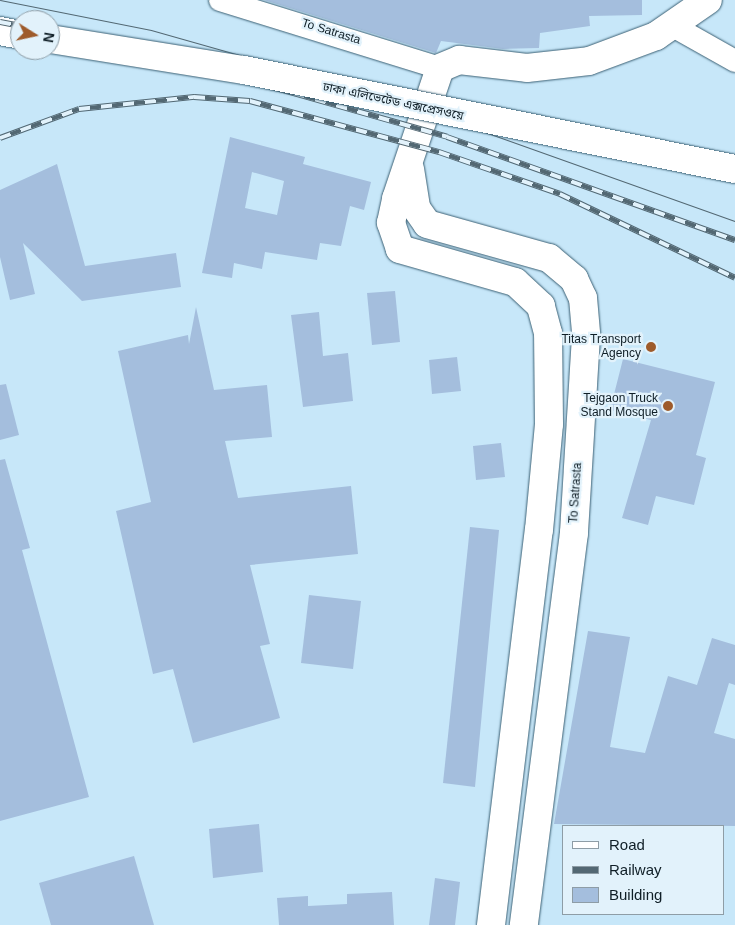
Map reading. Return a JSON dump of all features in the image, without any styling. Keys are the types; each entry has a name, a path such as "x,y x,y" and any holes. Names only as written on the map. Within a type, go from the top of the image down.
{"main road":[{"path":"491,925 539,530 551,381 546,318 534,295 515,282 400,250 391,223 410,169 440,68 459,60 527,68 589,61 673,26 708,0"},
{"name":"ঢাকা এলিভেটেড এক্সপ্রেসওয়ে","path":"60,41 244,70 735,169"},
{"name":"To Satrasta","path":"410,169 416,208 427,224 549,258 574,279 585,315 574,533 524,925"},
{"path":"546,318 585,315"},
{"path":"539,530 574,533"}],"street":[{"name":"To Satrasta","path":"220,0 440,68"},
{"path":"673,26 735,61"}],"building":[{"path":"264,0 642,0 642,15 589,16 590,26 540,33 539,48 503,49 441,41 436,53"},
{"path":"230,137 305,157 303,164 371,182 364,210 350,206 341,246 320,243 317,260 265,252 262,269 234,263 232,278 202,273","holes":["252,172 284,181 277,215 245,208"]},
{"path":"57,164 85,266 176,253 181,287 82,301 23,243 35,294 10,300 0,257 0,190"},
{"path":"395,291 400,342 372,345 367,293"},
{"path":"196,307 214,390 267,385 272,437 225,441 238,498 351,486 358,554 250,565 270,644 260,646 280,718 193,743 173,669 153,674 116,511 151,502 118,351 188,335 189,344"},
{"path":"319,312 323,356 348,353 353,401 303,407 291,315"},
{"path":"457,357 461,391 432,394 429,360"},
{"path":"623,359 715,382 696,455 706,458 694,505 656,496 648,525 622,518 651,420 610,410"},
{"path":"6,384 19,435 0,440 0,385"},
{"path":"501,443 505,477 476,480 473,446"},
{"path":"5,459 30,548 22,550 89,797 0,821 0,460"},
{"path":"470,527 499,530 475,787 443,783"},
{"path":"309,595 361,601 353,669 301,663"},
{"path":"588,631 630,637 610,747 645,753 668,676 697,685 712,638 735,645 735,685 729,683 714,733 735,739 735,826 554,824"},
{"path":"259,824 263,872 213,878 209,829"},
{"path":"134,856 154,925 51,925 39,883"},
{"path":"435,878 460,882 455,925 429,925"},
{"path":"392,892 394,925 279,925 277,898 308,896 308,906 347,904 347,894"}],"tram line":[{"path":"0,0 151,30 278,66 451,120 735,221"}],"railway":[{"path":"0,22 10,24"},
{"path":"60,34 146,51 447,137 735,240"},
{"path":"0,138 79,109 194,97 250,101 439,152 560,194 735,278"}],"place":[{"name":"Titas Transport Agency","path":"651,347"},
{"name":"Tejgaon Truck Stand Mosque","path":"668,406"}]}
